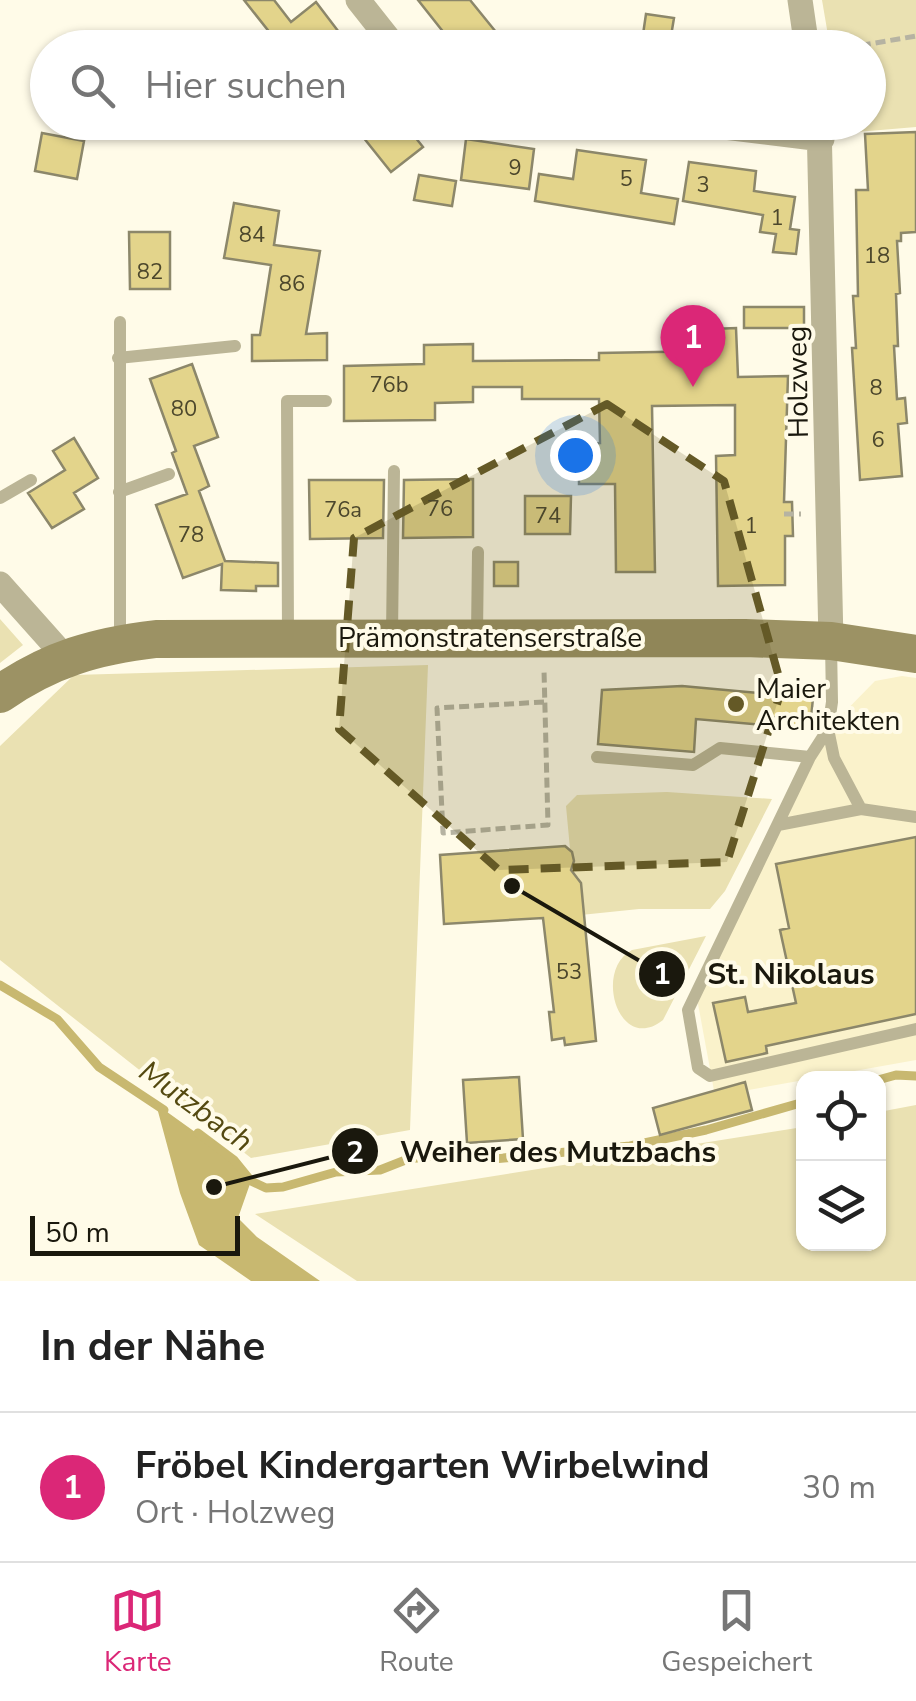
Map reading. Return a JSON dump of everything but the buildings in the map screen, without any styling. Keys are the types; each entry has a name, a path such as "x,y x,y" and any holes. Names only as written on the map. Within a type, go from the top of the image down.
{"main road":[{"name":"Prämonstratenserstraße","path":"0,694 24,677 66,658 120,643 156,640 745,638 831,641 916,654"}],"street":[{"path":"358,0 382,30"},
{"path":"800,0 804,30"},
{"name":"Holzweg","path":"821,140 831,641"},
{"path":"0,584 66,658"}],"lane":[{"path":"120,322 120,643"},
{"path":"118,358 235,346"},
{"path":"288,638 287,401 326,401"},
{"path":"392,638 394,471"},
{"path":"119,492 169,474"},
{"path":"0,498 31,480"},
{"path":"477,637 478,552"},
{"path":"831,641 832,702 828,728 834,758 861,809"},
{"path":"828,728 810,756 688,1010 698,1068 710,1076 916,1030"},
{"path":"597,758 693,765 720,748 810,756"},
{"path":"778,825 861,809 916,817"}],"path":[{"path":"886,41 916,36"},
{"path":"544,702 437,708 443,832 548,825 545,637"}],"highlighted area":[{"path":"607,404 724,481 782,688 727,862 499,870 339,729 354,538"}],"shaded area":[{"path":"822,0 916,0 916,127 886,130 886,30 827,30"},
{"path":"0,619 23,645 0,663"},
{"path":"428,665 410,1130 251,1158 0,960 0,746 74,675"},
{"path":"902,676 916,678 916,1060 855,1071 796,1071 796,1081 715,1096 696,993 828,729 875,681"},
{"path":"667,792 772,799 725,891 710,909 639,909 571,916 582,889 579,878 570,871 574,856 566,806 577,795"},
{"path":"706,936 663,1020 647,1028 634,1027 624,1019 613,990 620,960 632,950"},
{"path":"156,1104 234,1160 251,1181 238,1218 257,1237 320,1281 251,1281 199,1245 180,1193"},
{"path":"916,1105 916,1281 357,1281 255,1214 796,1128 796,1251 886,1251 886,1111"}],"waterway":[{"name":"Mutzbach","path":"0,985 57,1019 99,1067 164,1110"},
{"name":"Mutzbach","path":"886,1078 916,1076"},
{"name":"Mutzbach","path":"198,1133 234,1160 251,1181 266,1188 336,1172 380,1170 408,1159 493,1159 630,1146 706,1130 796,1104"}],"place":[{"name":"Fröbel Kindergarten Wirbelwind","path":"693,387"},
{"name":"Maier Architekten","path":"736,704"},
{"name":"St. Nikolaus","path":"512,886"},
{"name":"Weiher des Mutzbachs","path":"214,1187"}]}
